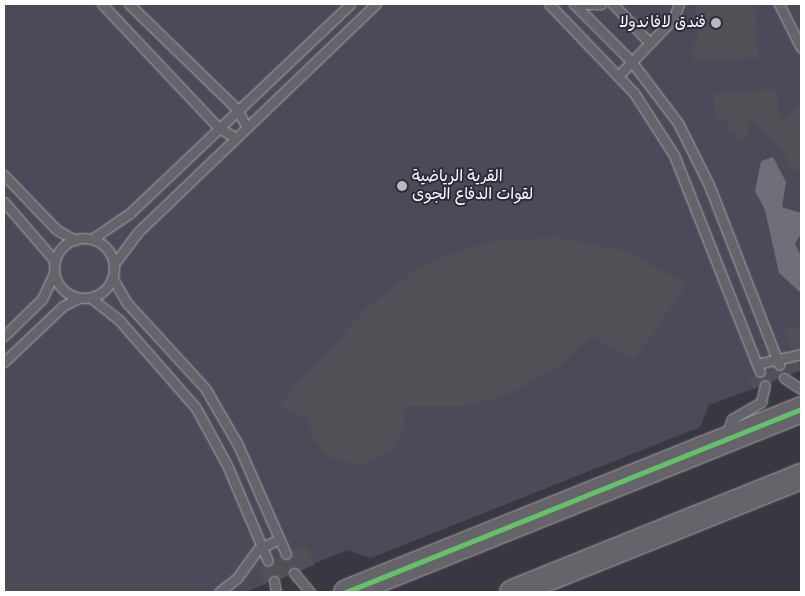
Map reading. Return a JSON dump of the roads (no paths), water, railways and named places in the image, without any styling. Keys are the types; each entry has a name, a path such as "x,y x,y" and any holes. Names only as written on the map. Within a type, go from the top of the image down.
{"street":[{"path":"346,592 801,409"},
{"path":"512,592 801,476"}],"lane":[{"path":"102,4 219,128 236,138"},
{"path":"129,4 237,109 247,128"},
{"path":"4,175 52,225 75,240 92,239 130,213 237,109 350,4"},
{"path":"114,264 138,232 376,4"},
{"path":"549,4 618,76 649,114 684,174 759,368 801,354"},
{"path":"574,4 631,61 666,105 700,166 777,362"},
{"path":"574,4 601,4"},
{"path":"613,4 648,41"},
{"path":"618,76 648,41 673,19 679,4"},
{"path":"779,4 801,48"},
{"path":"4,202 55,261"},
{"path":"92,239 107,248 114,264 113,279 127,303 205,388 238,445 286,554"},
{"path":"4,336 42,299 54,272 55,261 75,240"},
{"path":"54,272 62,290 79,298 91,298 118,320 196,408 263,546 268,561"},
{"path":"91,298 113,279"},
{"path":"4,362 63,306 79,298"},
{"path":"784,378 801,389"},
{"path":"726,439 732,420 761,402 765,385"},
{"path":"219,592 263,546 279,539"},
{"path":"294,573 310,592"},
{"path":"274,581 276,592"}],"place":[{"name":"فندق لافاندولا","path":"716,23"},
{"name":"القرية الرياضية لقوات الدفاع الجوى","path":"402,186"}]}
